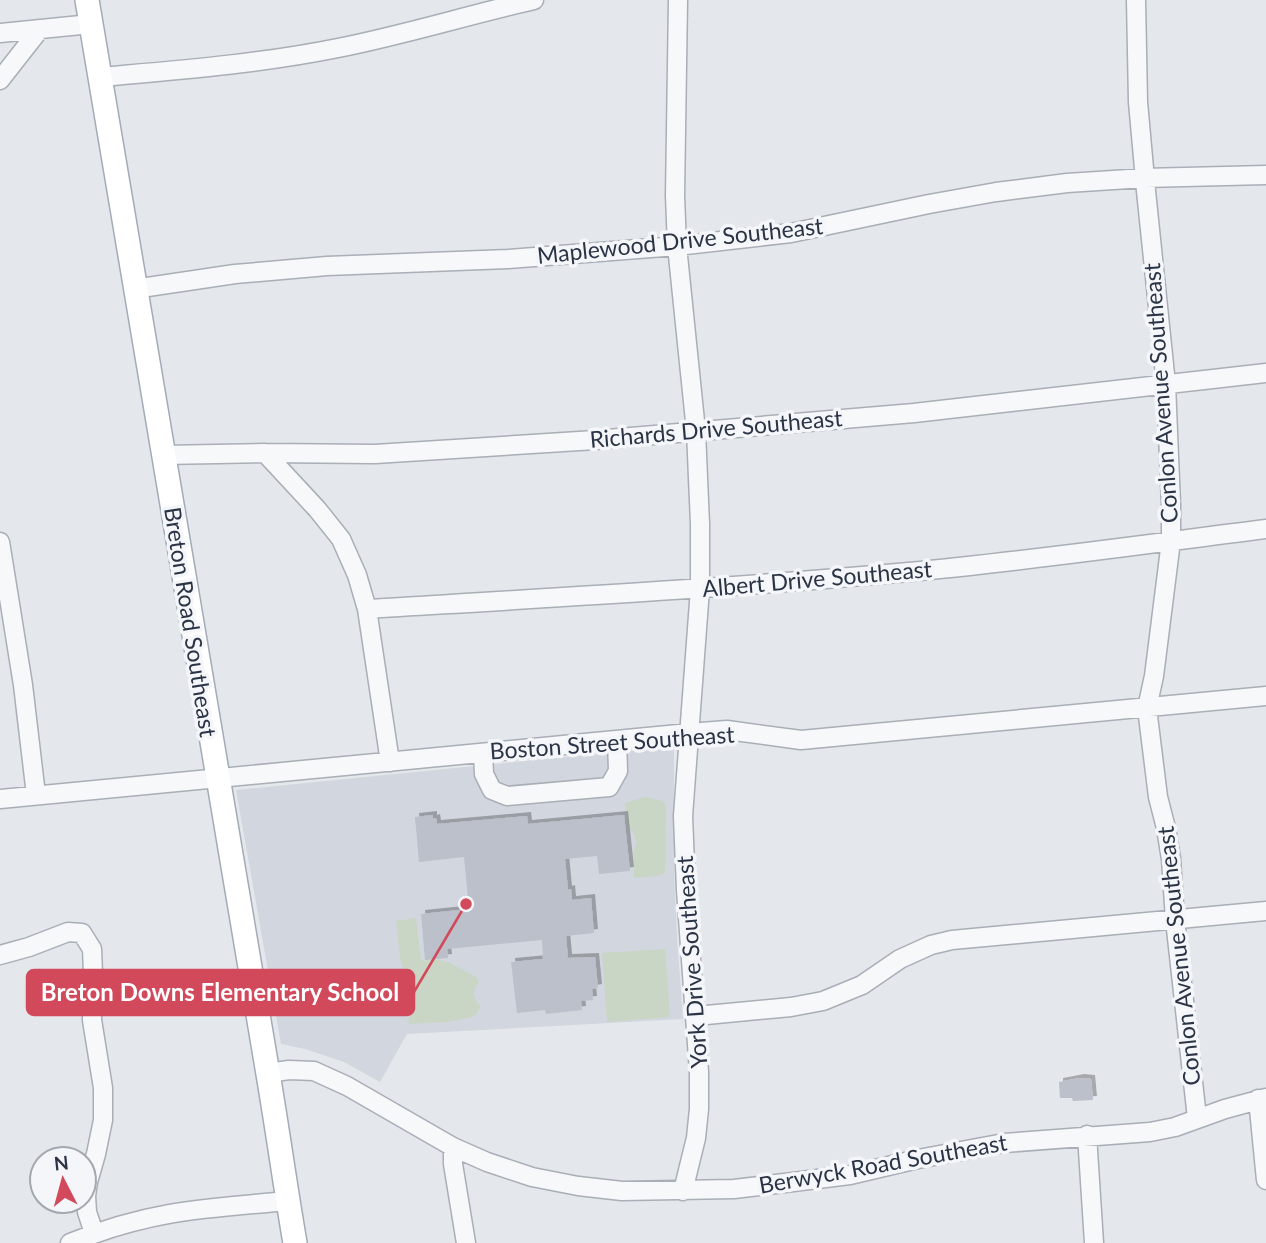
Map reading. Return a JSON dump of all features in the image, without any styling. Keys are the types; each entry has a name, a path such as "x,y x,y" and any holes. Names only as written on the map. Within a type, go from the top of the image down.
{"main road":[{"name":"Breton Road Southeast","path":"87,0 295,1243"}],"street":[{"path":"100,77 281,59 384,38 534,0"},
{"name":"York Drive Southeast","path":"678,0 675,196 677,246 696,431 701,589 683,816 699,1109 696,1138 683,1191"},
{"name":"Conlon Avenue Southeast","path":"1136,0 1138,102 1166,384 1171,493 1171,541 1154,676 1147,708 1158,797 1171,859 1175,920 1197,1118"},
{"path":"0,33 91,24"},
{"path":"0,80 40,29"},
{"name":"Maplewood Drive Southeast","path":"134,289 235,274 327,266 508,259 677,246 791,233 929,204 1067,183 1266,175"},
{"name":"Richards Drive Southeast","path":"163,456 375,454 595,440 914,412 1266,373"},
{"path":"265,453 341,539 356,575 367,609 390,762"},
{"name":"Albert Drive Southeast","path":"367,609 701,589 910,572 1055,558 1266,529"},
{"path":"0,542 23,685 36,795"},
{"name":"Boston Street Southeast","path":"0,799 689,733 727,730 801,740 1266,696"},
{"path":"483,752 484,775 492,790 507,796 554,793 609,787 618,771 617,740"},
{"path":"696,1016 791,1007 822,1001 862,985 900,959 931,945 952,940 1266,911"},
{"path":"0,955 68,932 82,933 92,948 92,1020 103,1088 103,1120 86,1196 87,1212 94,1233"},
{"name":"Berwyck Road Southeast","path":"268,1073 314,1071 348,1086 453,1147 487,1162 578,1186 622,1191 734,1189 838,1176 1004,1143 1150,1132 1175,1127 1262,1099"},
{"path":"1262,1099 1266,1180"},
{"path":"1087,1135 1094,1243"},
{"path":"453,1147 453,1164 466,1243"},
{"path":"70,1243 94,1233 169,1214 288,1201"}],"shaded area":[{"path":"674,746 674,870 683,1019 407,1034 380,1082 344,1062 281,1044 236,790"}],"green space":[{"path":"645,797 663,801 666,807 665,873 634,878 636,842 629,828 625,803"},
{"path":"416,918 421,960 448,962 476,977 479,982 474,995 481,1007 473,1017 447,1022 409,1024 405,970 401,964 396,921"},
{"path":"665,949 670,1017 607,1022 602,953"}],"building":[{"path":"433,815 437,824 527,816 528,824 624,815 630,871 599,874 597,856 565,859 568,890 571,889 572,900 591,898 594,933 566,936 568,958 595,957 598,988 592,989 593,1000 581,1001 582,1010 546,1014 545,1010 517,1013 511,962 543,959 542,940 447,949 448,958 425,960 421,914 469,909 464,857 419,862 415,817"},
{"path":"1091,1079 1093,1100 1073,1101 1072,1098 1060,1098 1059,1082"}],"place":[{"name":"Breton Downs Elementary School","path":"466,904"}]}
